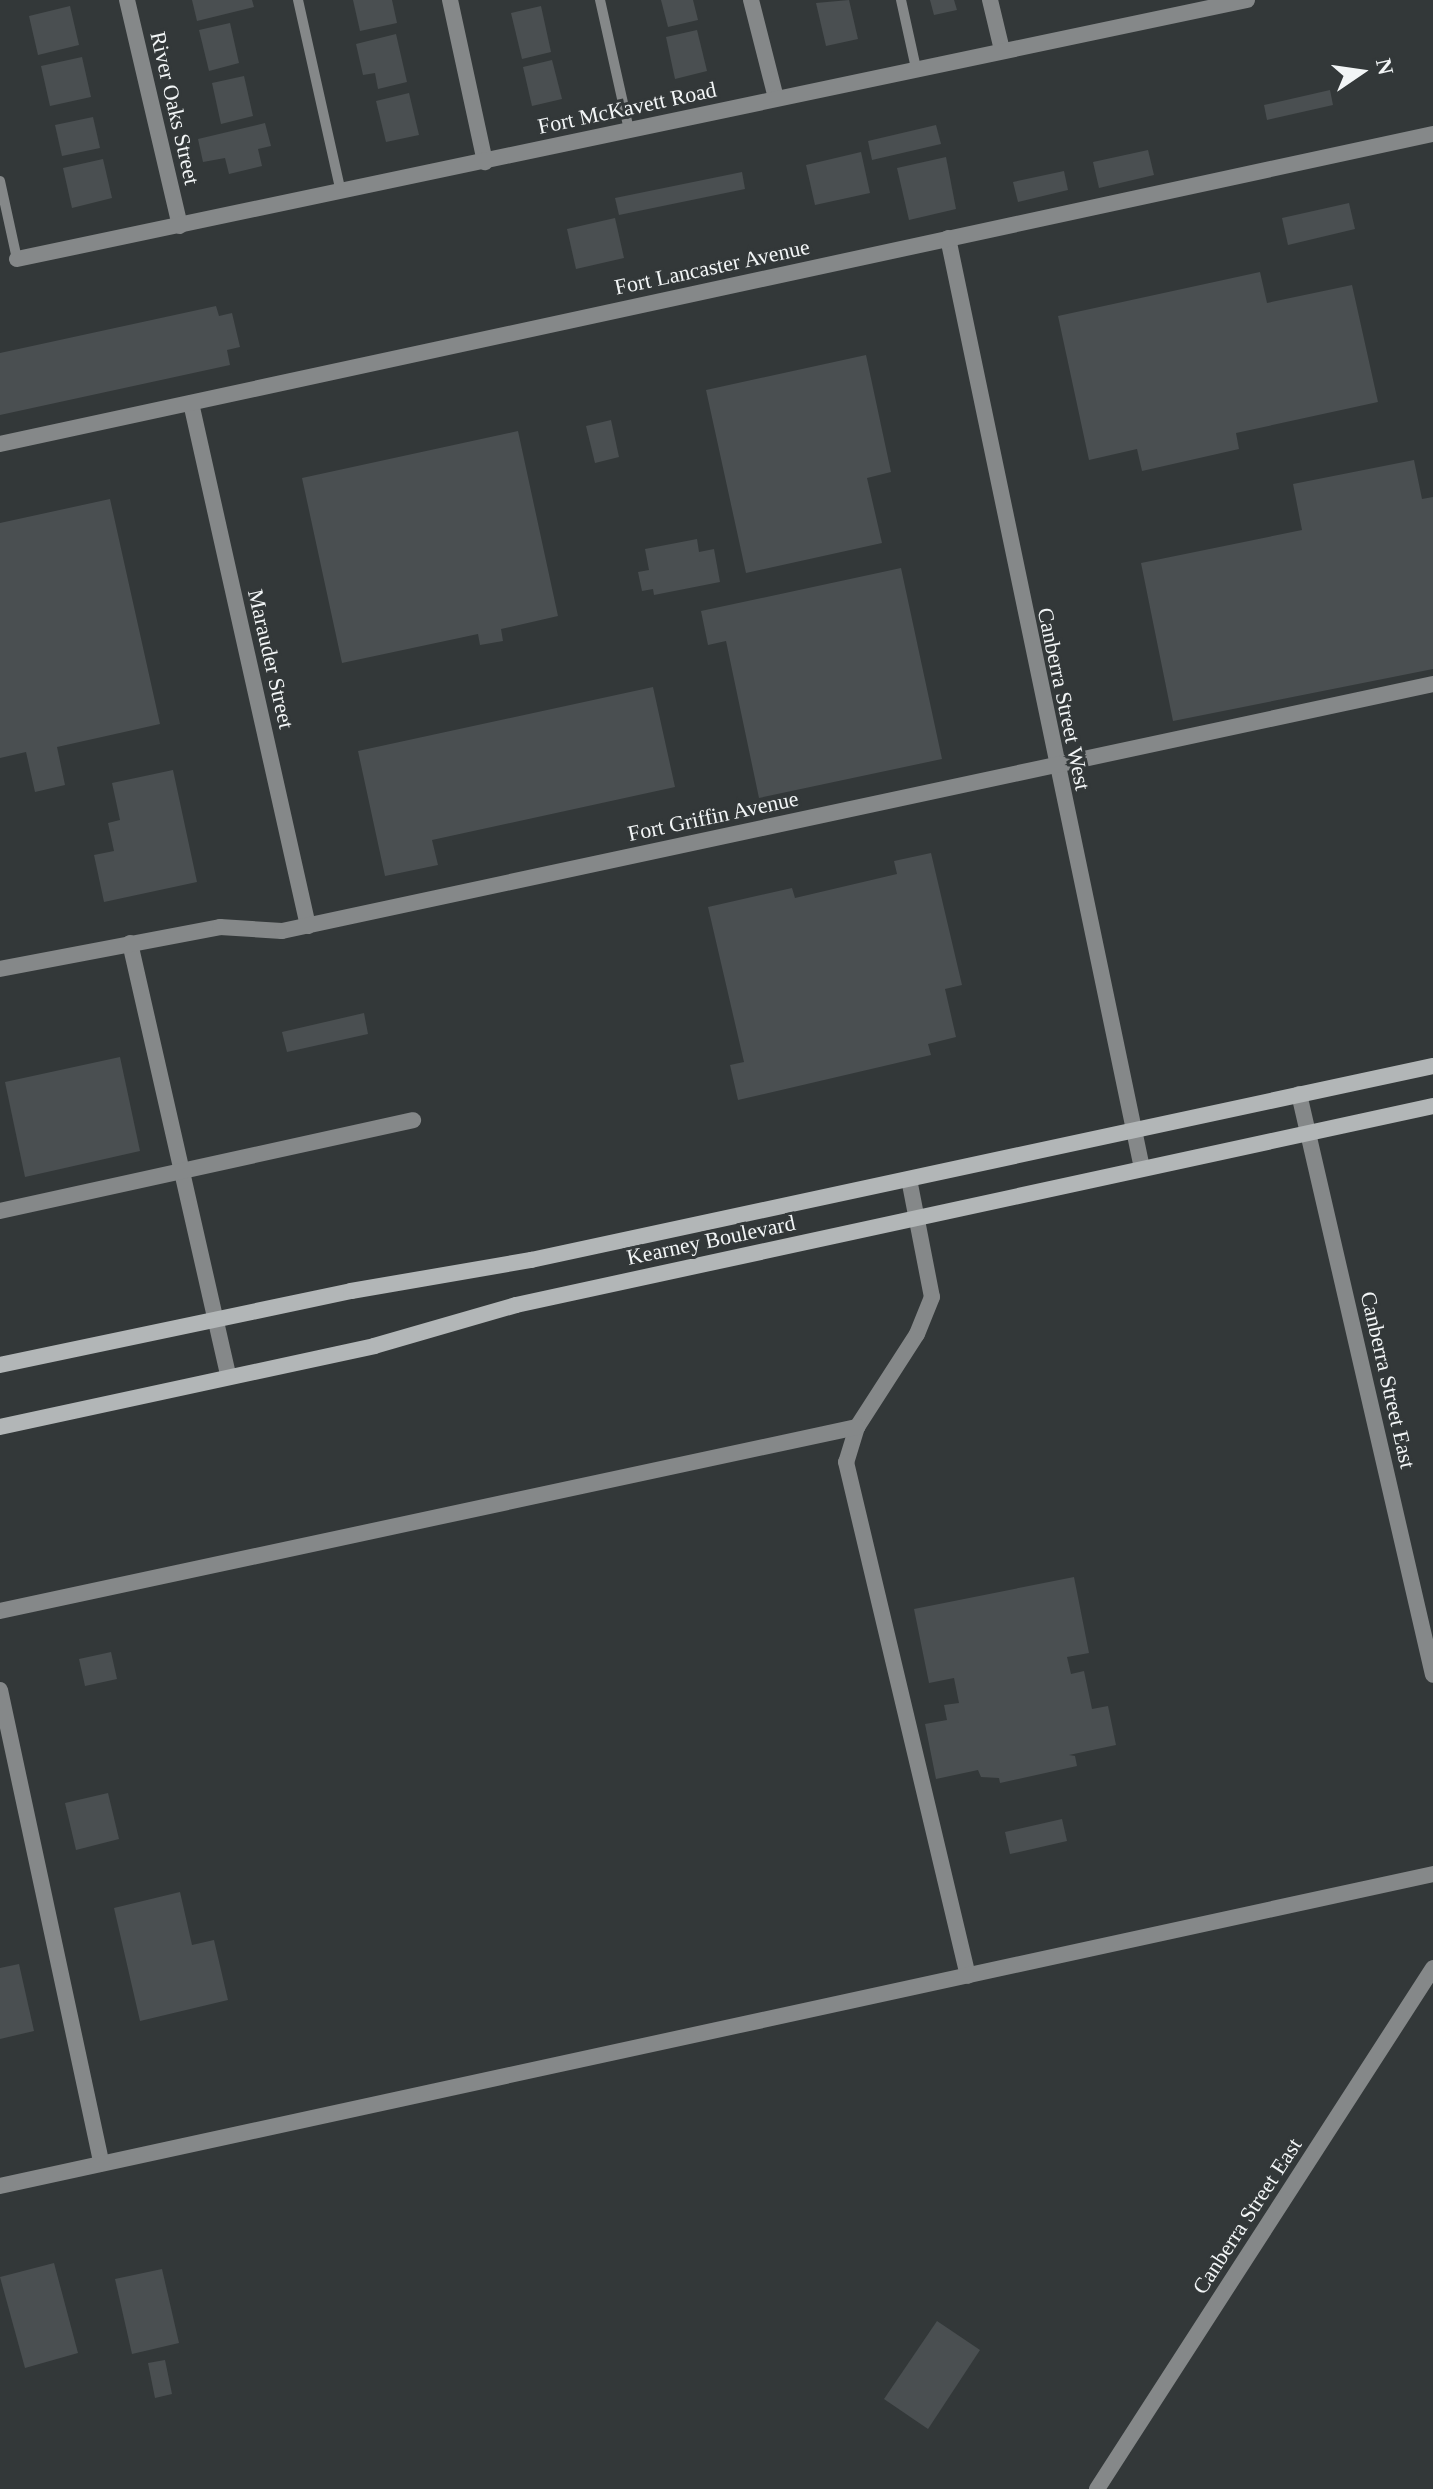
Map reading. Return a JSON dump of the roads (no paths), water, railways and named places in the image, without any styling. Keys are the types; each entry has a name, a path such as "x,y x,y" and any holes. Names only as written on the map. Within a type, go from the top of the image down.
{"street":[{"name":"River Oaks Street","path":"127,0 180,226"},
{"path":"450,0 485,162"},
{"path":"751,0 776,98"},
{"path":"990,0 1002,50"},
{"name":"Fort McKavett Road","path":"17,259 1247,0"},
{"name":"Fort Lancaster Avenue","path":"0,444 1433,134"},
{"name":"Canberra Street West","path":"948,238 1055,765 1142,1168"},
{"name":"Marauder Street","path":"191,403 308,926"},
{"name":"Fort Griffin Avenue","path":"0,969 220,927 282,931 308,926 1433,684"},
{"path":"130,943 228,1376"},
{"name":"Kearney Boulevard","path":"0,1365 215,1319 531,1260 1433,1066"},
{"name":"Canberra Street East","path":"1299,1094 1433,1675"},
{"name":"Kearney Boulevard","path":"0,1427 374,1346 516,1305 1433,1106"},
{"path":"0,1211 413,1120"},
{"path":"909,1179 930,1278 928,1313 857,1427 846,1462 848,1482 968,1976"},
{"path":"0,1611 857,1427"},
{"path":"0,1690 101,2163"},
{"path":"0,2186 1433,1874"},
{"name":"Canberra Street East","path":"1097,2489 1433,1968"}],"lane":[{"path":"298,0 341,192"},
{"path":"600,0 629,130"},
{"path":"901,0 916,68"},
{"path":"0,181 17,259"}]}
